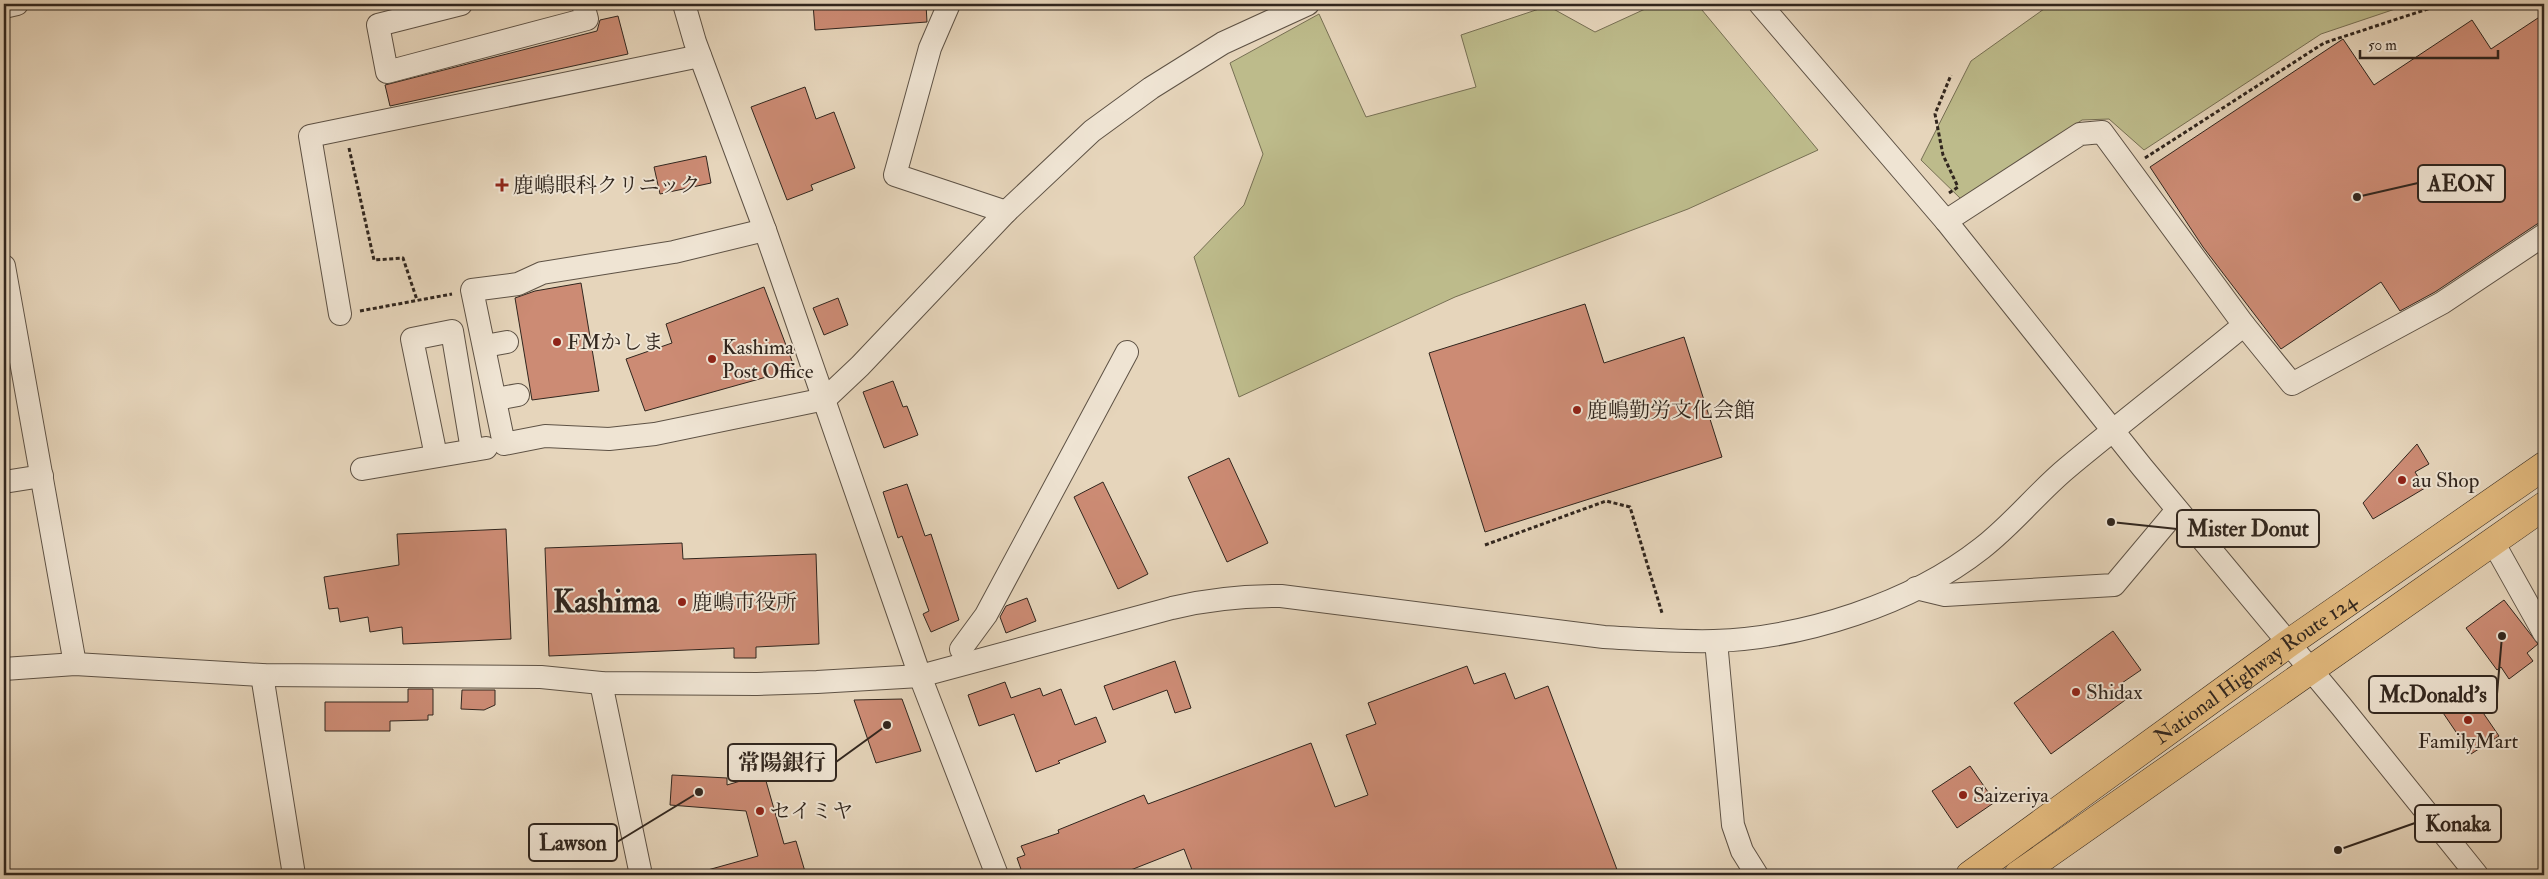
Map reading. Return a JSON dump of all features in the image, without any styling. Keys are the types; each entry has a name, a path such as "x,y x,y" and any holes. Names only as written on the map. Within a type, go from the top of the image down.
{"highway":[{"name":"National Highway Route 124","path":"1970,875 2289,643 2544,466"},
{"name":"National Highway Route 124","path":"2018,875 2544,506"}],"street":[{"path":"4,6 16,4"},
{"path":"461,4 378,25 387,72 586,20 583,4"},
{"path":"684,4 700,56 825,399 920,676 997,875"},
{"path":"949,4 930,48 895,174 1006,212"},
{"path":"362,469 545,436 609,439 654,434 825,399 860,366 1006,212 1092,130 1151,88 1223,43 1308,4"},
{"path":"1760,4 1946,221 2113,431 2289,643 2477,875"},
{"path":"340,314 310,136 700,56"},
{"path":"1946,221 2080,134 2102,132 2244,325 2292,384 2442,303 2544,234"},
{"path":"504,444 472,290 518,284 542,273 674,252 765,230"},
{"path":"4,266 75,664"},
{"path":"4,669 75,664 262,675 541,677 601,683 757,684 920,676 1172,608 1209,599 1242,596 1281,596 1604,637 1716,641 1811,627 1847,618 1916,588 1982,548 2065,469 2244,325"},
{"path":"436,456 412,339 452,331 472,450"},
{"path":"485,346 507,342"},
{"path":"962,649 986,615 1127,352"},
{"path":"496,399 518,394"},
{"path":"4,482 42,476"},
{"path":"1916,588 1945,595 2114,585 2178,510"},
{"path":"2493,542 2544,633"},
{"path":"1716,641 1733,825 1742,851 1757,875"},
{"path":"262,675 294,875"},
{"path":"601,683 640,875"}],"path":[{"path":"2130,168 2324,43 2443,4"},
{"path":"1951,75 1935,114 1943,155 1958,187"},
{"path":"344,128 374,260 403,258 417,300"},
{"path":"340,314 472,290"},
{"path":"1484,545 1606,501 1630,507 1662,613"}],"shaded area":[{"path":"1656,4 1697,4 1818,150 1688,209 1455,297 1239,397 1194,257 1244,205 1263,154 1230,63 1319,14 1366,117 1476,87 1461,35 1548,6 1595,32"},
{"path":"2051,4 2410,4 2321,34 2144,150 2109,119 2082,120 1962,200 1921,160 1971,61"}],"building":[{"path":"813,4 926,4 927,22 815,30"},
{"path":"2544,14 2544,222 2537,224 2435,292 2400,311 2381,282 2281,349 2203,247 2150,167 2343,39 2374,85 2472,20 2491,49"},
{"path":"618,16 628,54 390,106 385,85 597,31 600,20"},
{"path":"805,87 816,119 834,112 855,168 811,185 813,190 787,200 751,107"},
{"path":"706,156 711,183 660,194 654,167"},
{"name":"FMかしま","path":"581,283 599,391 532,400 515,298 535,291"},
{"path":"764,287 795,369 645,411 626,359 672,343 666,324"},
{"path":"838,298 848,325 824,335 813,308"},
{"name":"鹿嶋勤労文化会館","path":"1585,304 1604,363 1684,337 1722,457 1485,532 1429,353"},
{"path":"893,381 903,407 907,406 918,435 884,448 863,392"},
{"name":"au Shop","path":"2417,444 2429,464 2415,472 2425,488 2373,519 2363,503"},
{"path":"1229,458 1268,543 1227,562 1188,477"},
{"path":"1103,482 1148,574 1118,589 1074,497"},
{"path":"907,484 925,536 931,534 959,620 931,632 923,614 929,611 902,536 898,538 883,492"},
{"path":"506,529 511,639 403,644 402,627 370,632 368,617 340,622 338,608 329,609 324,577 399,565 397,534"},
{"name":"鹿嶋市役所","path":"682,543 683,559 816,554 819,644 756,647 756,658 734,658 734,648 549,656 545,548"},
{"path":"1027,598 1036,621 1006,633 1000,617 1006,606"},
{"path":"2504,600 2538,644 2527,653 2533,661 2509,679 2501,667 2497,670 2466,628"},
{"name":"Shidax","path":"2113,631 2141,670 2119,685 2128,698 2051,754 2014,703"},
{"path":"1175,661 1191,708 1175,713 1167,690 1113,710 1104,686"},
{"path":"1467,666 1474,684 1505,673 1515,699 1548,686 1619,875 1194,875 1184,849 1118,875 1023,875 1017,858 1025,855 1021,846 1059,833 1058,830 1144,795 1148,804 1311,743 1335,807 1368,795 1346,735 1376,724 1368,703"},
{"path":"1005,682 1011,698 1040,688 1043,696 1061,689 1075,725 1096,717 1106,742 1036,772 1014,714 979,726 968,695"},
{"name":"FamilyMart","path":"2464,685 2499,736 2471,754 2437,704"},
{"path":"408,689 433,689 433,715 428,715 428,720 390,721 390,731 325,731 325,702 408,702"},
{"path":"462,690 495,690 495,705 484,710 461,709"},
{"path":"902,699 921,751 876,763 854,700"},
{"path":"1970,766 1995,802 1957,828 1932,791"},
{"name":"セイミヤ","path":"764,774 784,844 796,841 806,875 705,875 704,871 758,856 746,811 670,805 672,775 727,778 727,785"}],"place":[{"name":"鹿嶋眼科クリニック","path":"502,185"},
{"name":"AEON","path":"2357,197"},
{"name":"FMかしま","path":"557,342"},
{"name":"Kashima Post Office","path":"712,359"},
{"name":"鹿嶋勤労文化会館","path":"1577,410"},
{"name":"au Shop","path":"2402,480"},
{"name":"Mister Donut","path":"2111,522"},
{"name":"鹿嶋市役所","path":"682,602"},
{"name":"McDonald's","path":"2502,636"},
{"name":"Shidax","path":"2076,692"},
{"name":"FamilyMart","path":"2468,720"},
{"name":"常陽銀行","path":"887,725"},
{"name":"Lawson","path":"699,792"},
{"name":"Saizeriya","path":"1963,795"},
{"name":"セイミヤ","path":"760,811"},
{"name":"Konaka","path":"2338,850"}],"district":[{"name":"Kashima","path":"606,602"}]}
